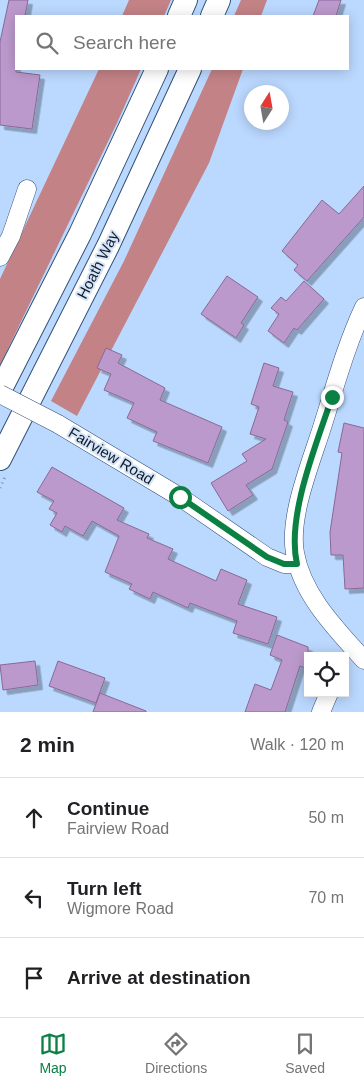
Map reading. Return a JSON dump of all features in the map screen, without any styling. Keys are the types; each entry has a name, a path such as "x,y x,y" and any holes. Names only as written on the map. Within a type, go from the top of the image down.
{"main road":[{"path":"179,15 186,0"},
{"path":"212,15 219,0"},
{"name":"Hoath Way","path":"0,393 80,234 157,70"},
{"name":"Hoath Way","path":"0,459 108,246 190,70"}],"street":[{"path":"0,257 11,236 27,189"},
{"path":"364,307 350,341 304,486 294,536 297,564 317,604 348,651 364,660"},
{"name":"Fairview Road","path":"0,393 58,424 180,497 267,557 284,564 297,564"},
{"path":"321,712 327,697"}],"shaded area":[{"path":"129,0 171,0 164,15 122,15"},
{"path":"241,0 267,0 261,15 234,15"},
{"path":"99,70 141,70 117,123 0,365 0,279"},
{"path":"212,70 243,70 209,163 77,416 51,401 124,261"}],"building":[{"path":"9,0 28,0 25,15 15,15 15,70 16,72 40,75 32,129 0,125 0,42"},
{"path":"319,0 341,0 336,15 313,15"},
{"path":"364,186 364,217 307,281 294,270 298,265 282,251 322,200 339,214"},
{"path":"227,276 258,297 241,323 244,325 236,338 201,314"},
{"path":"304,281 324,299 297,330 294,328 284,343 268,331 279,314 271,308 281,297 286,301"},
{"path":"106,348 122,355 118,363 165,388 160,400 222,427 208,463 153,441 157,432 127,418 134,403 104,390 111,374 97,368"},
{"path":"264,363 279,368 273,386 293,392 284,420 288,422 272,469 246,485 253,495 228,511 211,483 247,461 242,454 266,439 250,434 259,407 251,404"},
{"path":"344,423 364,428 364,588 345,589 343,555 331,555 330,532 342,453 338,452"},
{"path":"52,467 124,508 117,520 149,534 147,538 173,549 168,559 216,581 221,569 247,580 238,604 277,617 268,644 233,633 237,621 190,603 188,608 153,592 150,599 129,589 132,584 105,572 119,536 92,521 83,536 65,526 62,532 50,525 57,513 49,509 54,501 37,492"},
{"path":"277,635 308,647 308,652 304,652 304,668 300,666 285,712 245,712 255,684 271,690 282,660 270,655"},
{"path":"35,661 38,685 3,690 0,665"},
{"path":"58,661 105,678 96,703 49,686"},
{"path":"100,693 146,711 146,712 93,712"}],"route":[{"path":"180,497 275,562 297,564 294,536 298,510 332,397"}]}
